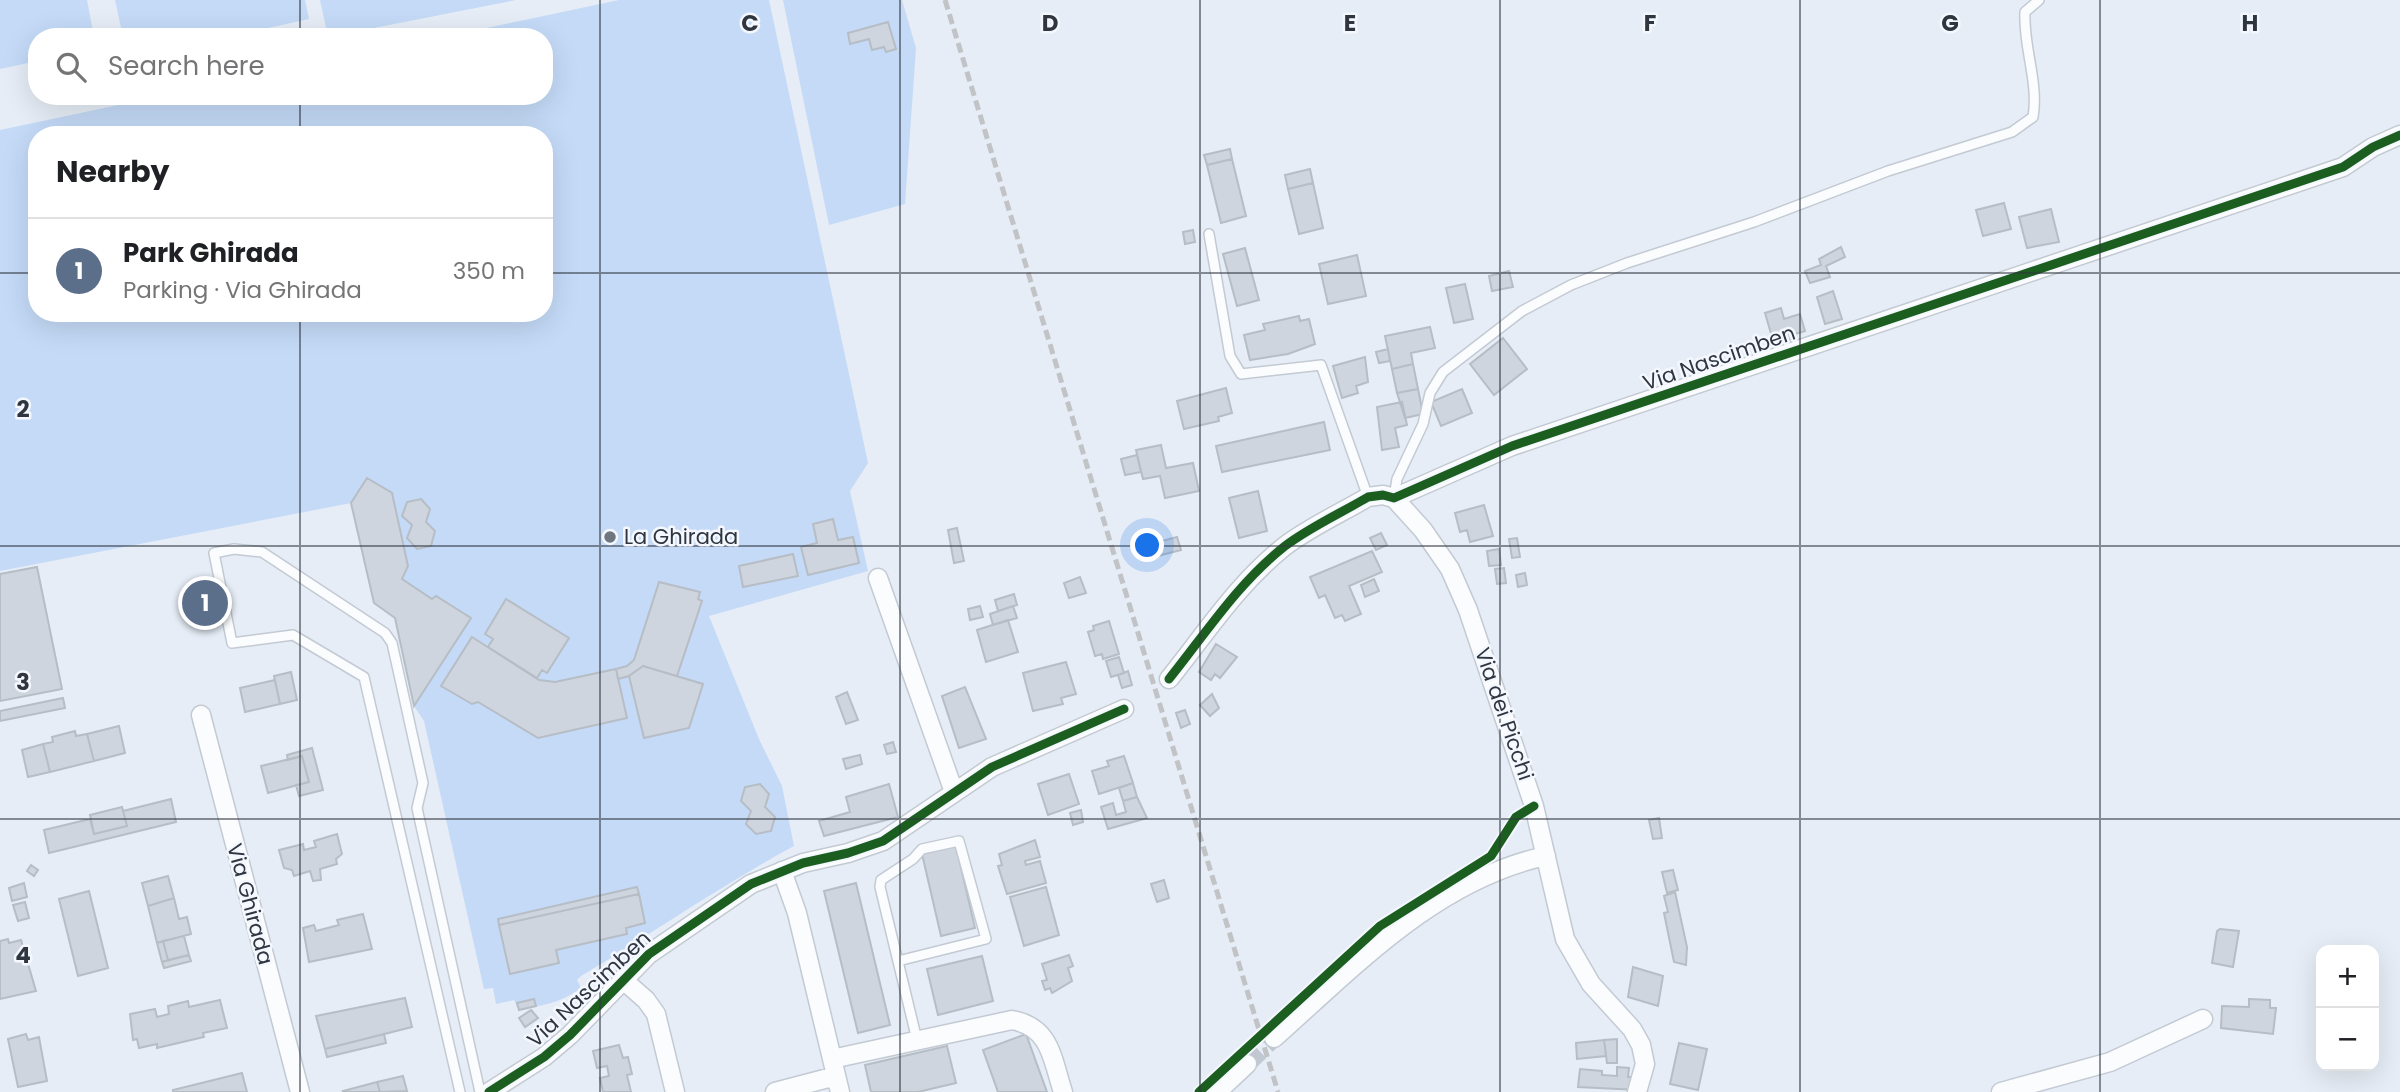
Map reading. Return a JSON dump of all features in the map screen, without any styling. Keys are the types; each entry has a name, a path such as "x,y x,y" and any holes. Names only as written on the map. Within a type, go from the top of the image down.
{"street":[{"name":"Via Nascimben","path":"1368,497 1383,495 1394,498 1512,446 2343,167 2373,147 2400,135"},
{"path":"1168,679 1228,602 1255,573 1287,545 1368,497"},
{"name":"Via dei Picchi","path":"1394,498 1423,530 1450,569 1468,610 1518,755 1546,856 1560,922 1572,954 1591,984 1632,1028 1641,1045 1645,1064 1637,1092"},
{"path":"878,578 954,792"},
{"name":"Via Nascimben","path":"489,1092 552,1050 649,954 716,906 782,870 883,841 923,817 954,792 1014,756 1124,709"},
{"name":"Via Ghirada","path":"201,715 300,1092"},
{"path":"1275,1038 1352,968 1423,911 1488,873 1546,856"},
{"path":"782,870 794,903 836,1076"},
{"name":"Via Nascimben","path":"622,979 646,1000 656,1014 675,1092"},
{"path":"2001,1092 2110,1062 2203,1019"},
{"path":"775,1092 836,1076 917,1040 1004,1021 1030,1024 1044,1037 1063,1092"},
{"path":"1216,1092 1247,1064"}],"lane":[{"path":"1394,498 1397,478 1423,424 1430,393 1443,372 1522,311 1572,285 1627,263 1754,222 1888,170 2012,132 2033,117 2036,100 2024,37 2025,12 2039,0"},
{"path":"1209,234 1230,356 1241,374 1321,365 1368,497"},
{"path":"460,1092 364,677 293,635 232,643 214,553 234,549 261,552 385,633 392,643 423,783 417,808 480,1092"},
{"path":"898,961 986,939 959,841 922,849 913,859 881,880 898,961 917,1040"}],"shaded area":[{"path":"0,0 87,0 92,28 28,28 28,63 0,69"},
{"path":"115,0 305,0 309,19 268,28 121,28"},
{"path":"320,0 516,0 374,28 326,28"},
{"name":"La Ghirada","path":"619,0 769,0 868,463 850,491 868,571 709,616 759,739 782,786 794,846 581,976 577,980 581,988 565,998 519,1010 514,1000 496,1004 493,988 484,989 424,721 414,706 395,618 374,603 351,503 0,571 0,130 118,105 553,105 553,28 487,28"},
{"path":"783,0 902,0 916,48 905,204 829,225"}],"building":[{"path":"888,22 896,49 886,52 884,47 872,50 869,39 850,44 848,33"},
{"path":"1230,149 1232,159 1207,165 1204,155"},
{"path":"1232,159 1246,216 1221,223 1207,165"},
{"path":"1310,169 1313,183 1288,189 1285,175"},
{"path":"1313,183 1323,228 1299,234 1288,189"},
{"path":"2004,203 2011,229 1983,236 1976,210"},
{"path":"2051,209 2059,242 2027,248 2019,217"},
{"path":"1193,230 1195,242 1185,244 1183,232"},
{"path":"1841,247 1845,257 1826,266 1830,277 1810,283 1805,271 1821,265 1819,259"},
{"path":"1245,248 1259,300 1237,306 1223,254"},
{"path":"1357,255 1366,296 1328,304 1319,264"},
{"path":"1509,271 1513,287 1492,291 1489,276"},
{"path":"1465,284 1473,319 1454,323 1446,288"},
{"path":"1833,291 1842,319 1825,324 1817,297"},
{"path":"1781,308 1784,319 1800,314 1805,331 1795,334 1796,338 1774,344 1765,313"},
{"path":"1299,316 1300,321 1309,319 1315,344 1288,354 1250,360 1244,335 1265,330 1263,324"},
{"path":"1430,327 1435,348 1411,353 1413,364 1392,369 1385,336"},
{"path":"1503,338 1527,369 1494,395 1470,364"},
{"path":"1388,349 1390,361 1379,363 1376,352"},
{"path":"1365,357 1368,382 1356,386 1358,393 1342,398 1333,366"},
{"path":"1413,364 1418,389 1397,393 1392,369"},
{"path":"1226,388 1232,413 1218,417 1219,421 1184,429 1177,401"},
{"path":"1418,389 1423,414 1405,418 1397,393"},
{"path":"1462,389 1472,413 1441,426 1431,402"},
{"path":"1402,402 1407,425 1395,428 1399,447 1382,450 1377,407"},
{"path":"1324,422 1330,450 1222,472 1216,446"},
{"path":"1161,445 1166,468 1193,463 1199,491 1165,498 1160,476 1143,479 1136,450"},
{"path":"1137,455 1141,472 1125,475 1121,459"},
{"path":"367,478 392,493 408,566 402,579 432,599 436,596 471,618 414,706 395,618 374,603 351,503"},
{"path":"1258,491 1267,531 1239,538 1229,498"},
{"path":"421,499 430,509 426,522 435,531 431,546 417,549 407,538 412,525 402,516 407,502"},
{"path":"1484,505 1493,536 1470,542 1467,530 1460,532 1455,513"},
{"path":"833,519 838,540 853,537 859,563 808,575 801,547 817,543 813,524"},
{"path":"957,528 964,561 954,563 948,530"},
{"path":"1381,533 1387,545 1376,550 1370,538"},
{"path":"1177,537 1181,550 1142,560 1140,553 1134,554 1131,543 1144,540 1147,545"},
{"path":"1517,538 1520,557 1512,558 1509,539"},
{"path":"1499,549 1501,565 1489,566 1487,551"},
{"path":"1372,551 1382,572 1349,586 1361,614 1345,621 1342,615 1335,618 1325,595 1319,598 1310,577"},
{"path":"793,554 798,576 743,587 739,566"},
{"path":"37,567 62,689 0,701 0,574"},
{"path":"1504,568 1506,583 1497,584 1495,569"},
{"path":"1525,573 1527,585 1518,587 1516,575"},
{"path":"1080,577 1086,593 1069,598 1064,583"},
{"path":"1374,579 1379,591 1365,597 1361,585"},
{"path":"659,582 700,592 698,599 702,601 677,676 643,666 629,676 618,679 616,669 627,666 634,660"},
{"path":"1014,594 1017,605 998,611 995,600"},
{"path":"506,599 569,638 547,673 542,670 537,678 488,647 493,639 485,634"},
{"path":"980,606 983,617 970,620 968,609"},
{"path":"1013,606 1017,618 993,625 990,614"},
{"path":"1008,620 1018,652 986,662 977,630"},
{"path":"1109,621 1119,654 1103,659 1102,654 1095,656 1088,632 1094,630 1093,626"},
{"path":"472,637 539,680 555,682 616,669 627,718 538,738 478,702 472,704 441,686"},
{"path":"1216,644 1237,657 1220,678 1215,674 1211,680 1199,672"},
{"path":"1119,657 1124,673 1111,677 1106,661"},
{"path":"1066,662 1076,694 1061,698 1063,704 1033,711 1023,673"},
{"path":"643,666 703,684 689,728 644,738 629,676"},
{"path":"1128,671 1132,685 1122,688 1118,675"},
{"path":"291,672 297,700 280,704 274,676"},
{"path":"275,680 280,704 245,712 240,688"},
{"path":"965,687 986,739 959,748 942,696"},
{"path":"847,692 858,720 846,724 836,697"},
{"path":"1212,694 1219,708 1210,716 1200,705"},
{"path":"63,698 65,708 0,721 0,711"},
{"path":"1185,710 1190,724 1181,728 1176,713"},
{"path":"119,726 125,753 94,761 87,734"},
{"path":"75,731 76,736 87,734 94,761 50,772 43,744 53,742 52,737"},
{"path":"893,742 896,752 887,754 884,745"},
{"path":"43,744 50,772 28,777 22,750"},
{"path":"312,748 323,790 299,796 296,785 309,782 302,756 288,760 287,755"},
{"path":"860,755 862,764 846,769 843,759"},
{"path":"302,756 309,782 268,793 261,766"},
{"path":"1124,756 1133,783 1099,794 1092,771 1109,766 1107,761"},
{"path":"1069,774 1079,804 1048,815 1038,784"},
{"path":"1133,783 1137,797 1123,801 1119,788"},
{"path":"760,784 769,794 765,807 775,817 771,831 756,834 746,824 751,811 741,801 745,787"},
{"path":"889,784 898,817 824,836 819,821 850,812 846,797"},
{"path":"1137,797 1147,818 1108,829 1101,807 1113,803 1116,815 1126,812 1123,801"},
{"path":"171,799 176,822 49,853 44,830 90,819 94,834 127,826 123,811"},
{"path":"122,807 127,826 94,834 90,815"},
{"path":"1081,810 1083,822 1073,825 1070,813"},
{"path":"1659,818 1662,838 1653,839 1649,820"},
{"path":"337,834 342,854 336,859 337,864 320,869 321,880 313,881 310,871 294,876 292,870 284,868 279,850 303,844 304,850 316,847 314,841"},
{"path":"1035,840 1040,857 1025,861 1026,865 1040,861 1046,883 1007,894 998,866 1002,865 999,854"},
{"path":"956,846 975,928 941,936 922,854"},
{"path":"31,865 38,870 34,876 27,871"},
{"path":"1673,870 1678,890 1667,893 1662,872"},
{"path":"168,876 174,898 148,906 142,883"},
{"path":"1164,880 1169,898 1157,902 1151,884"},
{"path":"24,883 27,897 12,901 9,888"},
{"path":"856,883 890,1025 858,1033 824,891"},
{"path":"637,887 639,894 499,925 498,919"},
{"path":"1046,887 1059,935 1024,946 1010,897"},
{"path":"89,891 108,968 78,976 59,899"},
{"path":"1675,892 1687,947 1686,965 1674,962 1664,913 1668,912 1664,896"},
{"path":"639,894 645,923 626,928 627,934 556,950 559,963 510,974 499,925"},
{"path":"174,898 179,919 187,917 191,934 157,943 148,906"},
{"path":"25,902 29,918 18,921 13,905"},
{"path":"363,914 372,949 309,962 303,928 314,925 316,931 339,925 337,920"},
{"path":"2217,931 2239,931 2233,967 2212,963"},
{"path":"184,936 189,955 168,960 163,941"},
{"path":"8,939 9,943 21,940 36,991 0,999 0,941"},
{"path":"163,941 168,960 162,962 157,943"},
{"path":"189,955 191,961 164,968 162,962"},
{"path":"1069,955 1073,966 1068,968 1072,981 1052,993 1050,988 1045,990 1042,981 1047,980 1042,964"},
{"path":"982,956 993,1001 938,1015 927,969"},
{"path":"1633,967 1663,976 1658,1006 1628,997"},
{"path":"405,998 412,1027 325,1049 316,1016"},
{"path":"534,999 536,1006 519,1010 517,1003"},
{"path":"2249,999 2270,1000 2270,1008 2276,1008 2273,1034 2221,1028 2222,1006 2249,1007"},
{"path":"220,1000 227,1028 203,1033 204,1037 157,1048 157,1044 139,1048 137,1039 133,1040 130,1014 155,1009 157,1017 169,1014 168,1006 188,1001 189,1007"},
{"path":"531,1010 538,1018 525,1027 519,1018"},
{"path":"26,1034 28,1040 39,1037 47,1081 18,1087 8,1039"},
{"path":"384,1034 386,1043 327,1057 325,1049"},
{"path":"1026,1034 1047,1092 998,1092 983,1050"},
{"path":"1617,1039 1617,1063 1607,1063 1604,1040"},
{"path":"1604,1040 1606,1056 1577,1059 1576,1043"},
{"path":"1679,1043 1707,1049 1698,1090 1670,1084"},
{"path":"619,1045 623,1058 628,1057 632,1074 627,1075 631,1092 603,1092 600,1078 609,1076 607,1066 597,1068 593,1051"},
{"path":"947,1046 956,1083 918,1092 871,1092 865,1065"},
{"path":"1617,1067 1629,1068 1628,1077 1639,1077 1638,1090 1578,1087 1580,1069 1602,1071 1602,1075 1617,1076"},
{"path":"242,1073 247,1092 173,1092 173,1090"},
{"path":"403,1076 407,1091 380,1092 377,1082"},
{"path":"377,1082 380,1092 343,1091"}],"tunnel":[{"path":"1247,1064 1274,1038"}],"railway":[{"path":"945,0 1278,1092"}],"cycle path":[{"path":"1169,679 1223,609 1268,560 1305,533 1368,497 1383,495 1394,498 1512,446 2343,167 2373,147 2400,135"},
{"path":"489,1092 544,1057 570,1035 649,954 751,884 803,863 848,853 883,841 992,767 1124,709"},
{"path":"1199,1092 1380,926 1491,856 1516,817 1534,806"}],"place":[{"name":"La Ghirada","path":"610,537"},
{"name":"Park Ghirada","path":"205,603"}]}
